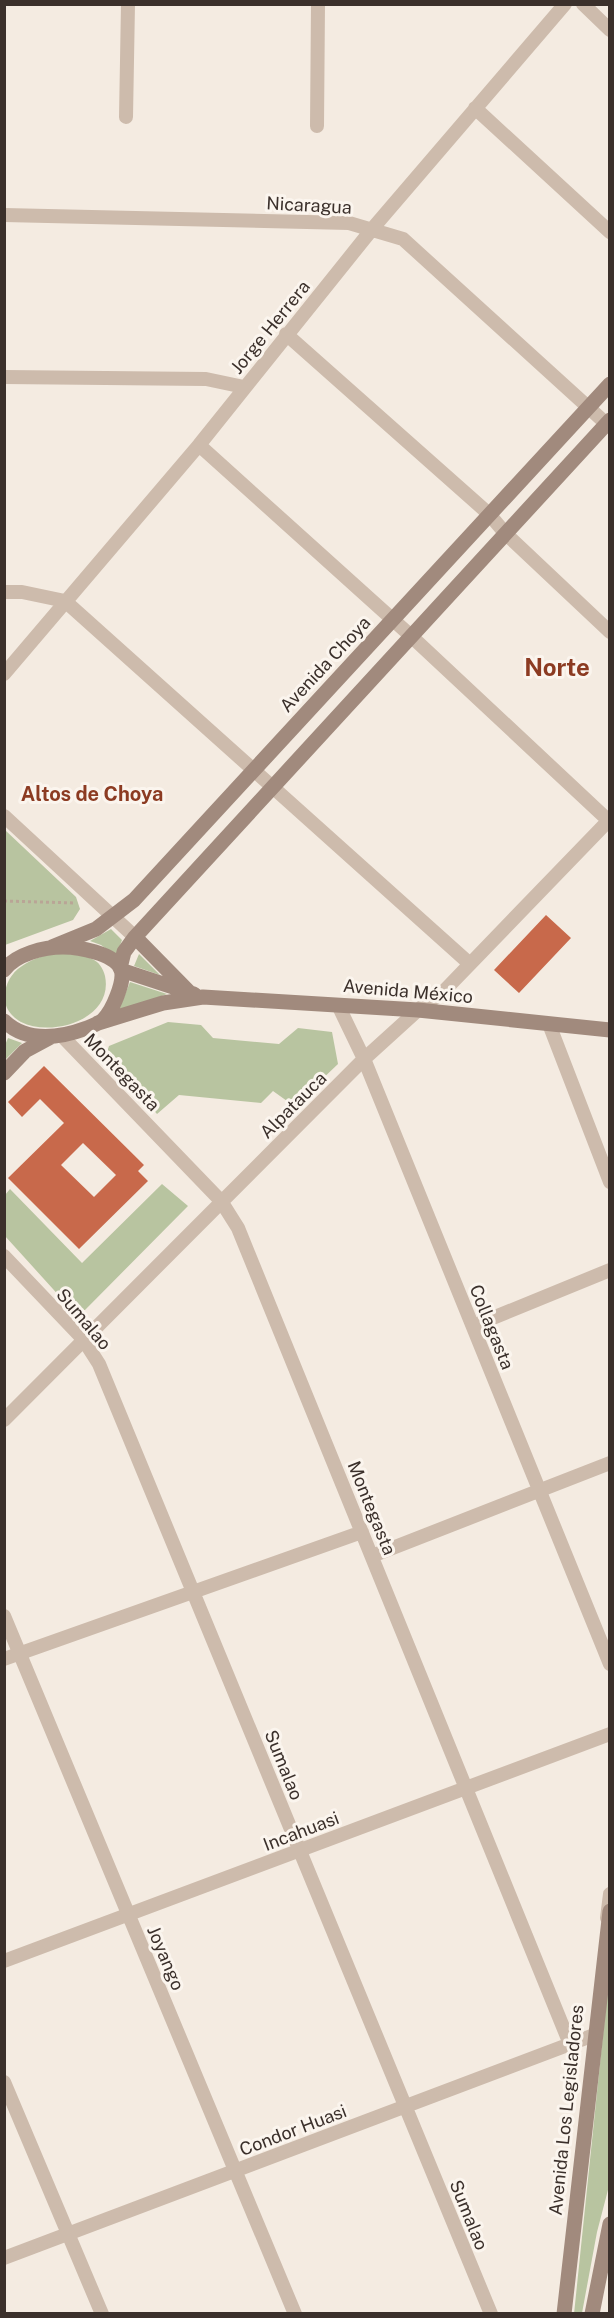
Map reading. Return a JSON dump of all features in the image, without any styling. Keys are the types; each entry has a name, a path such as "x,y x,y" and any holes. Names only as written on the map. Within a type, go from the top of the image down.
{"main road":[{"name":"Avenida Choya","path":"10,960 80,938 114,917 134,900 609,384"},
{"path":"98,1023 105,1018 113,1005 120,986 124,952 135,937 608,423"},
{"path":"135,937 196,995"},
{"name":"Avenida México","path":"52,947 91,950 108,957 121,969 196,995 418,1010 609,1030"},
{"path":"4,970 10,960"},
{"name":"Avenida México","path":"57,1037 196,995"},
{"path":"4,1021 27,1034 57,1037"},
{"path":"4,1073 31,1047 57,1037"},
{"name":"Avenida Los Legisladores","path":"564,2313 608,1915"},
{"path":"592,2313 609,2223"}],"street":[{"path":"126,117 128,4"},
{"path":"317,126 318,4"},
{"name":"Jorge Herrera","path":"4,674 199,445 373,228 565,4"},
{"path":"583,4 609,30"},
{"path":"475,108 609,232"},
{"name":"Nicaragua","path":"4,215 349,223 373,228 403,239 608,423"},
{"path":"286,334 489,514 505,533 609,632"},
{"path":"4,377 206,379 244,387"},
{"path":"199,445 411,636 609,820"},
{"path":"4,592 22,592 65,600 471,964"},
{"path":"4,816 135,937"},
{"name":"Alpatauca","path":"4,1420 364,1059 418,1010 444,991 609,820"},
{"name":"Collagasta","path":"338,1005 364,1059 609,1664"},
{"path":"549,1024 609,1182"},
{"name":"Montegasta","path":"57,1037 221,1201 238,1228 570,2044"},
{"name":"Sumalao","path":"4,1256 83,1339 99,1364 490,2313"},
{"path":"473,1326 609,1270"},
{"path":"372,1556 609,1463"},
{"path":"4,1659 362,1532"},
{"name":"Joyango","path":"4,1616 295,2313"},
{"name":"Incahuasi","path":"4,1961 609,1734"},
{"path":"608,1915 609,1894"},
{"name":"Condor Huasi","path":"4,2258 594,2035"},
{"path":"4,2082 102,2313"}],"path":[{"path":"4,902 99,903"}],"green space":[{"path":"5,830 76,897 80,909 73,920 5,945"},
{"path":"111,929 122,940 116,956 101,945 90,941"},
{"path":"55,953 83,956 99,964 105,976 105,991 100,1004 91,1014 64,1026 48,1028 21,1022 7,1008 6,987 21,966"},
{"path":"139,954 160,975 134,966"},
{"path":"130,982 167,994 118,1012"},
{"path":"168,1022 201,1025 213,1038 279,1044 298,1028 332,1032 338,1064 294,1106 273,1091 261,1103 179,1095 157,1114 106,1055 109,1046"},
{"path":"8,1038 22,1043 5,1060 5,1045"},
{"path":"162,1184 188,1206 85,1310 72,1310 5,1236 5,1195 10,1189 82,1263"},
{"path":"609,1977 609,2186 597,2232 582,2313 574,2314"}],"building":[{"path":"546,915 571,938 519,993 494,970"},
{"path":"44,1066 144,1165 138,1171 148,1181 79,1249 8,1178 64,1123 40,1099 22,1117 8,1102","holes":["83,1143 116,1175 94,1197 61,1165"]}],"district":[{"name":"Norte","path":"557,667"},
{"name":"Altos de Choya","path":"92,794"}]}
